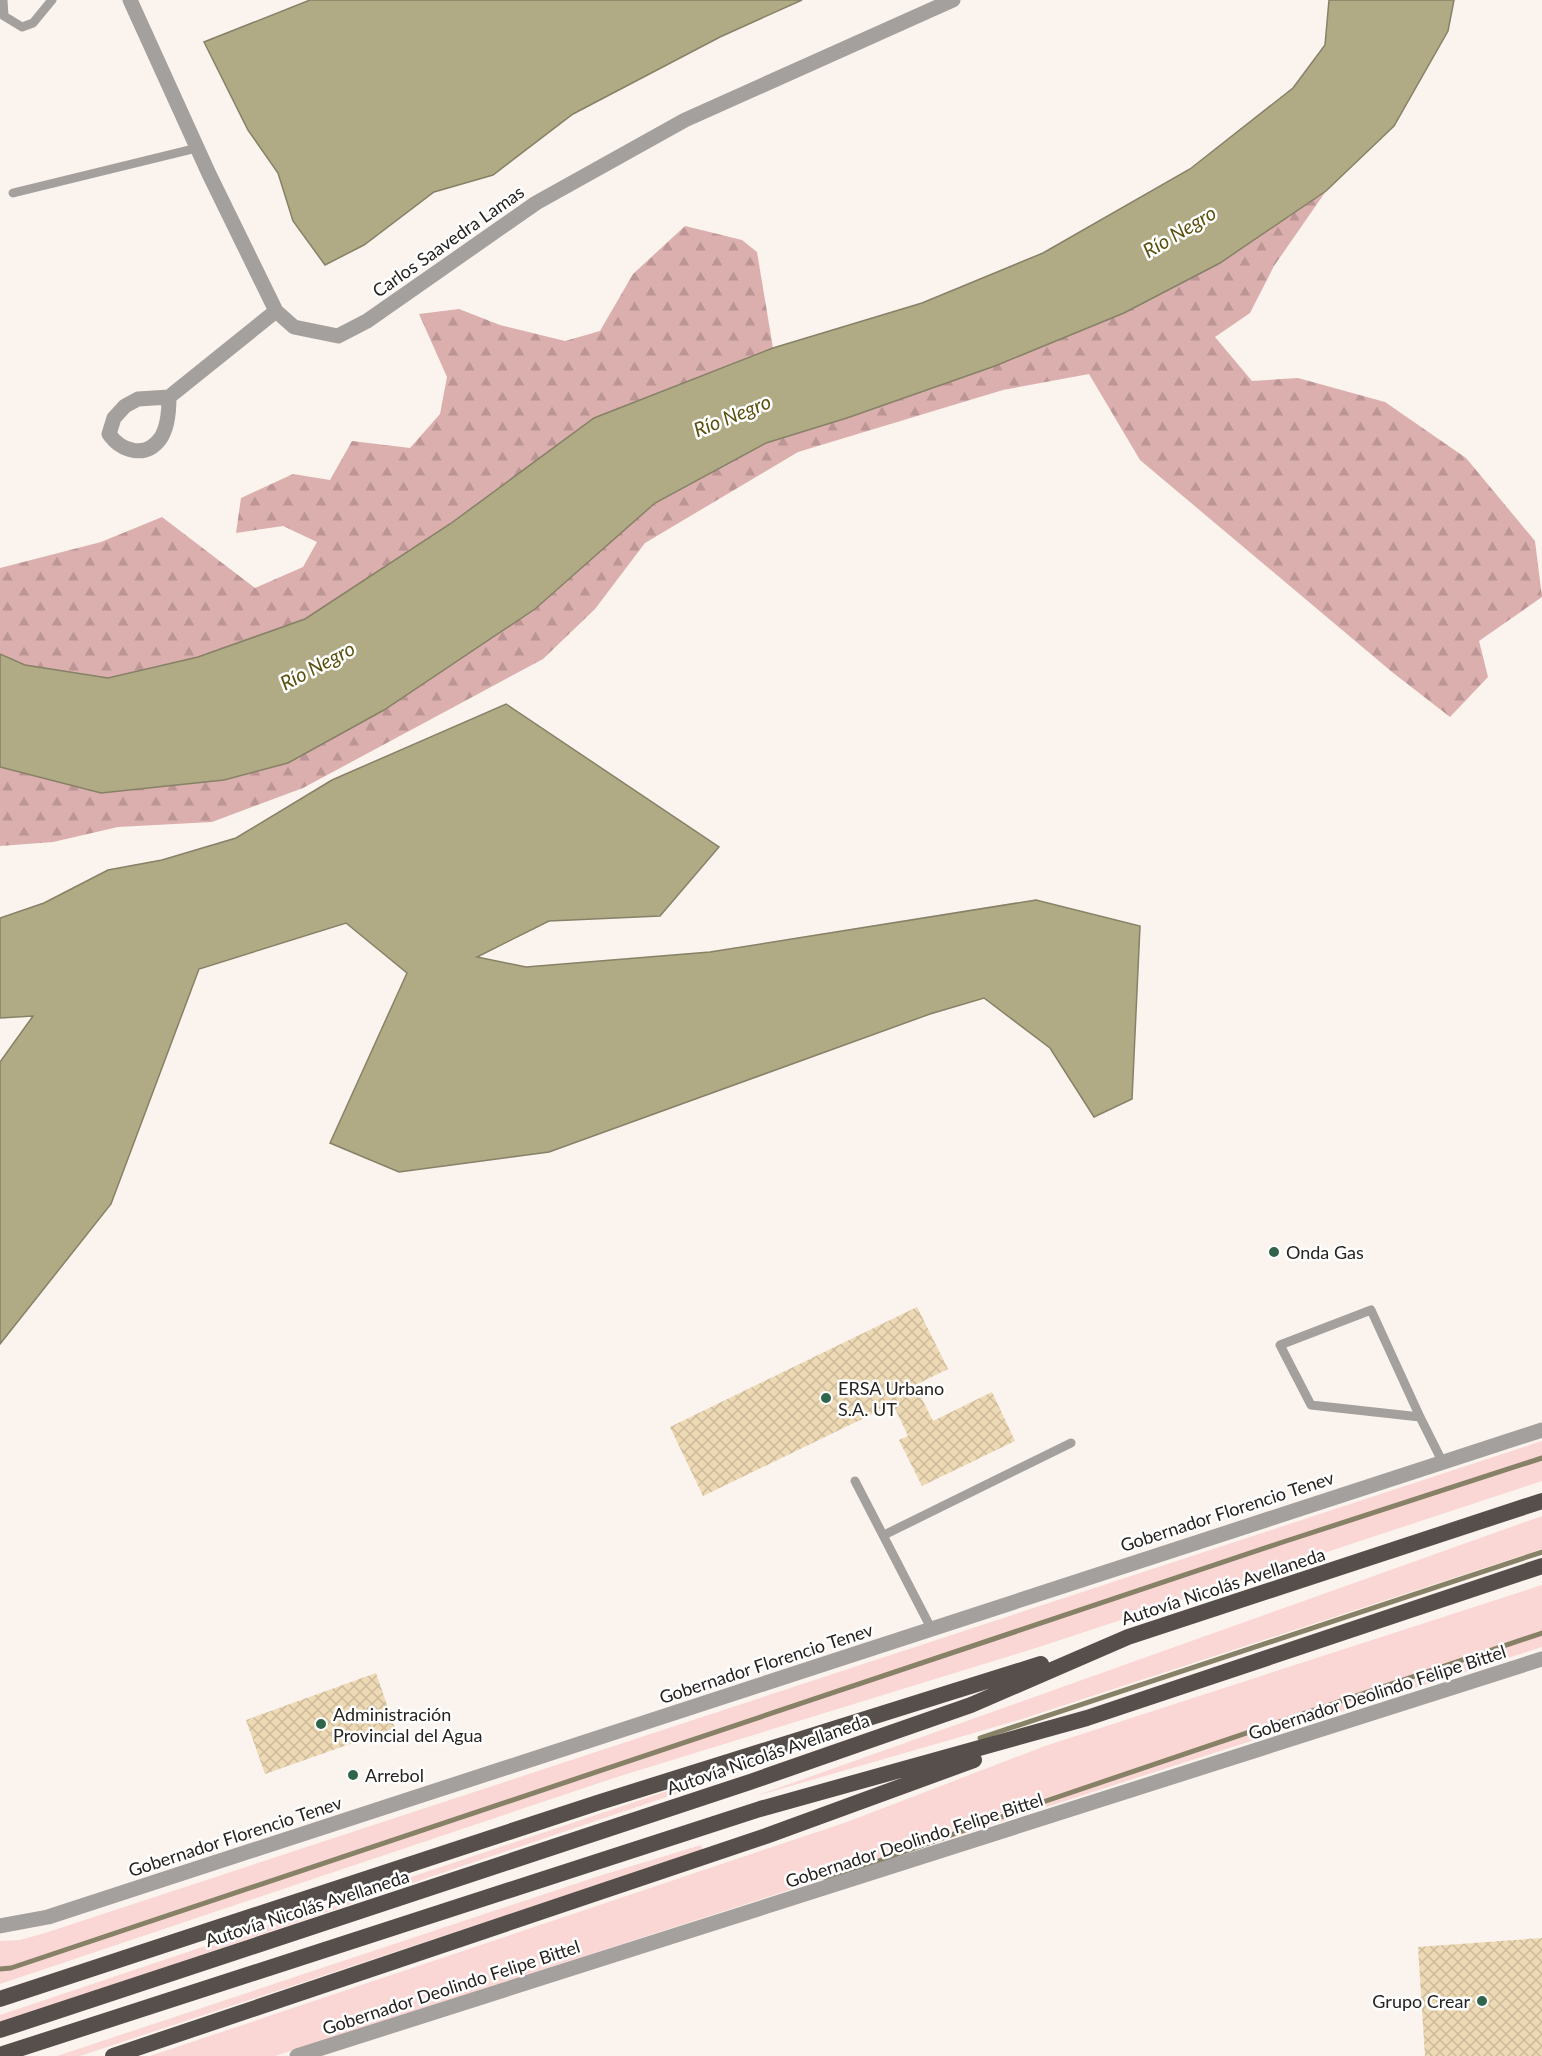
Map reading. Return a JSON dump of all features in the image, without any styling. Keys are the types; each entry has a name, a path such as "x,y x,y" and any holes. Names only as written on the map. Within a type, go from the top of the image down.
{"highway":[{"name":"Autovía Nicolás Avellaneda","path":"0,2030 750,1782 971,1705 1128,1637 1542,1501"},
{"path":"113,2056 766,1836 1088,1718 1542,1566"},
{"path":"0,1999 597,1803 1128,1637"},
{"path":"0,2055 760,1809 1088,1718"}],"street":[{"name":"Carlos Saavedra Lamas","path":"129,0 276,311 294,327 338,336 367,321 536,203 685,120 953,0"},
{"path":"169,398 276,311"},
{"name":"Gobernador Florencio Tenev","path":"0,1926 48,1917 1542,1430"},
{"name":"Gobernador Deolindo Felipe Bittel","path":"297,2056 1542,1659"}],"lane":[{"path":"3,0 4,16 22,27 33,23 51,0"},
{"path":"13,193 197,148"},
{"path":"1420,1417 1311,1405 1280,1346 1371,1310 1420,1417 1443,1461"},
{"path":"884,1535 1071,1443"},
{"path":"855,1481 932,1630"}],"shaded area":[{"path":"1542,1441 1542,1481 1039,1647 617,1777 0,1984 0,1941 20,1940 45,1933"},
{"path":"1542,1516 1542,1549 1022,1719 756,1796"},
{"path":"1542,1585 1542,1647 275,2056 150,2056 847,1822 1045,1746"},
{"path":"682,1786 684,1791 0,2023 0,2015"},
{"path":"701,1845 703,1850 80,2056 57,2056 599,1876"}],"green space":[{"path":"1326,191 1274,266 1250,313 1215,337 1252,381 1298,378 1385,402 1466,458 1535,541 1542,597 1479,641 1488,677 1450,717 1392,672 1140,460 1089,374 1003,390 798,452 645,543 595,609 543,659 303,788 212,822 118,827 53,842 0,846 0,767 101,793 288,763 384,710 535,609 655,503 766,443 847,418 1220,263"},
{"path":"685,226 742,240 757,252 773,348 675,387 450,524 305,619 198,657 108,678 25,665 0,654 0,568 101,542 162,517 255,588 303,567 317,542 283,526 236,533 241,498 293,474 330,480 352,441 410,448 440,414 447,377 419,314 459,309 500,325 565,341 600,331 633,274"}],"water":[{"path":"310,0 802,0 720,37 573,114 493,175 434,192 364,245 325,265 293,221 278,173 248,130 204,42"},
{"name":"Río Negro","path":"1329,0 1454,0 1448,31 1394,126 1326,191 1220,263 1124,313 995,366 847,418 766,443 655,503 535,609 384,710 288,763 224,780 101,793 0,767 0,654 25,665 108,678 198,657 305,619 450,524 594,418 773,348 922,303 1043,253 1190,169 1293,88 1325,45"},
{"path":"506,704 719,847 660,916 549,921 477,957 526,967 710,952 1036,900 1140,926 1132,1099 1094,1117 1050,1048 984,998 930,1014 549,1152 399,1172 330,1143 407,973 346,923 199,969 111,1204 0,1344 0,1062 33,1016 0,1018 0,918 44,903 108,870 162,860 236,838 332,780"}],"building":[{"name":"ERSA Urbano S.A. UT","path":"917,1307 948,1369 915,1385 933,1421 992,1392 1015,1441 922,1486 899,1440 908,1436 893,1404 703,1496 670,1427"},
{"name":"Administración Provincial del Agua","path":"376,1673 395,1728 265,1774 246,1720"},
{"name":"Grupo Crear","path":"1542,1938 1542,2056 1425,2056 1418,1947"}],"waterway":[{"path":"0,1969 11,1968 1283,1542 1542,1458"},
{"path":"980,1738 1542,1552"},
{"path":"826,1880 1040,1803 1542,1633"}],"place":[{"name":"Onda Gas","path":"1274,1252"},
{"name":"ERSA Urbano S.A. UT","path":"826,1398"},
{"name":"Administración Provincial del Agua","path":"321,1724"},
{"name":"Arrebol","path":"353,1775"},
{"name":"Grupo Crear","path":"1482,2001"}]}
